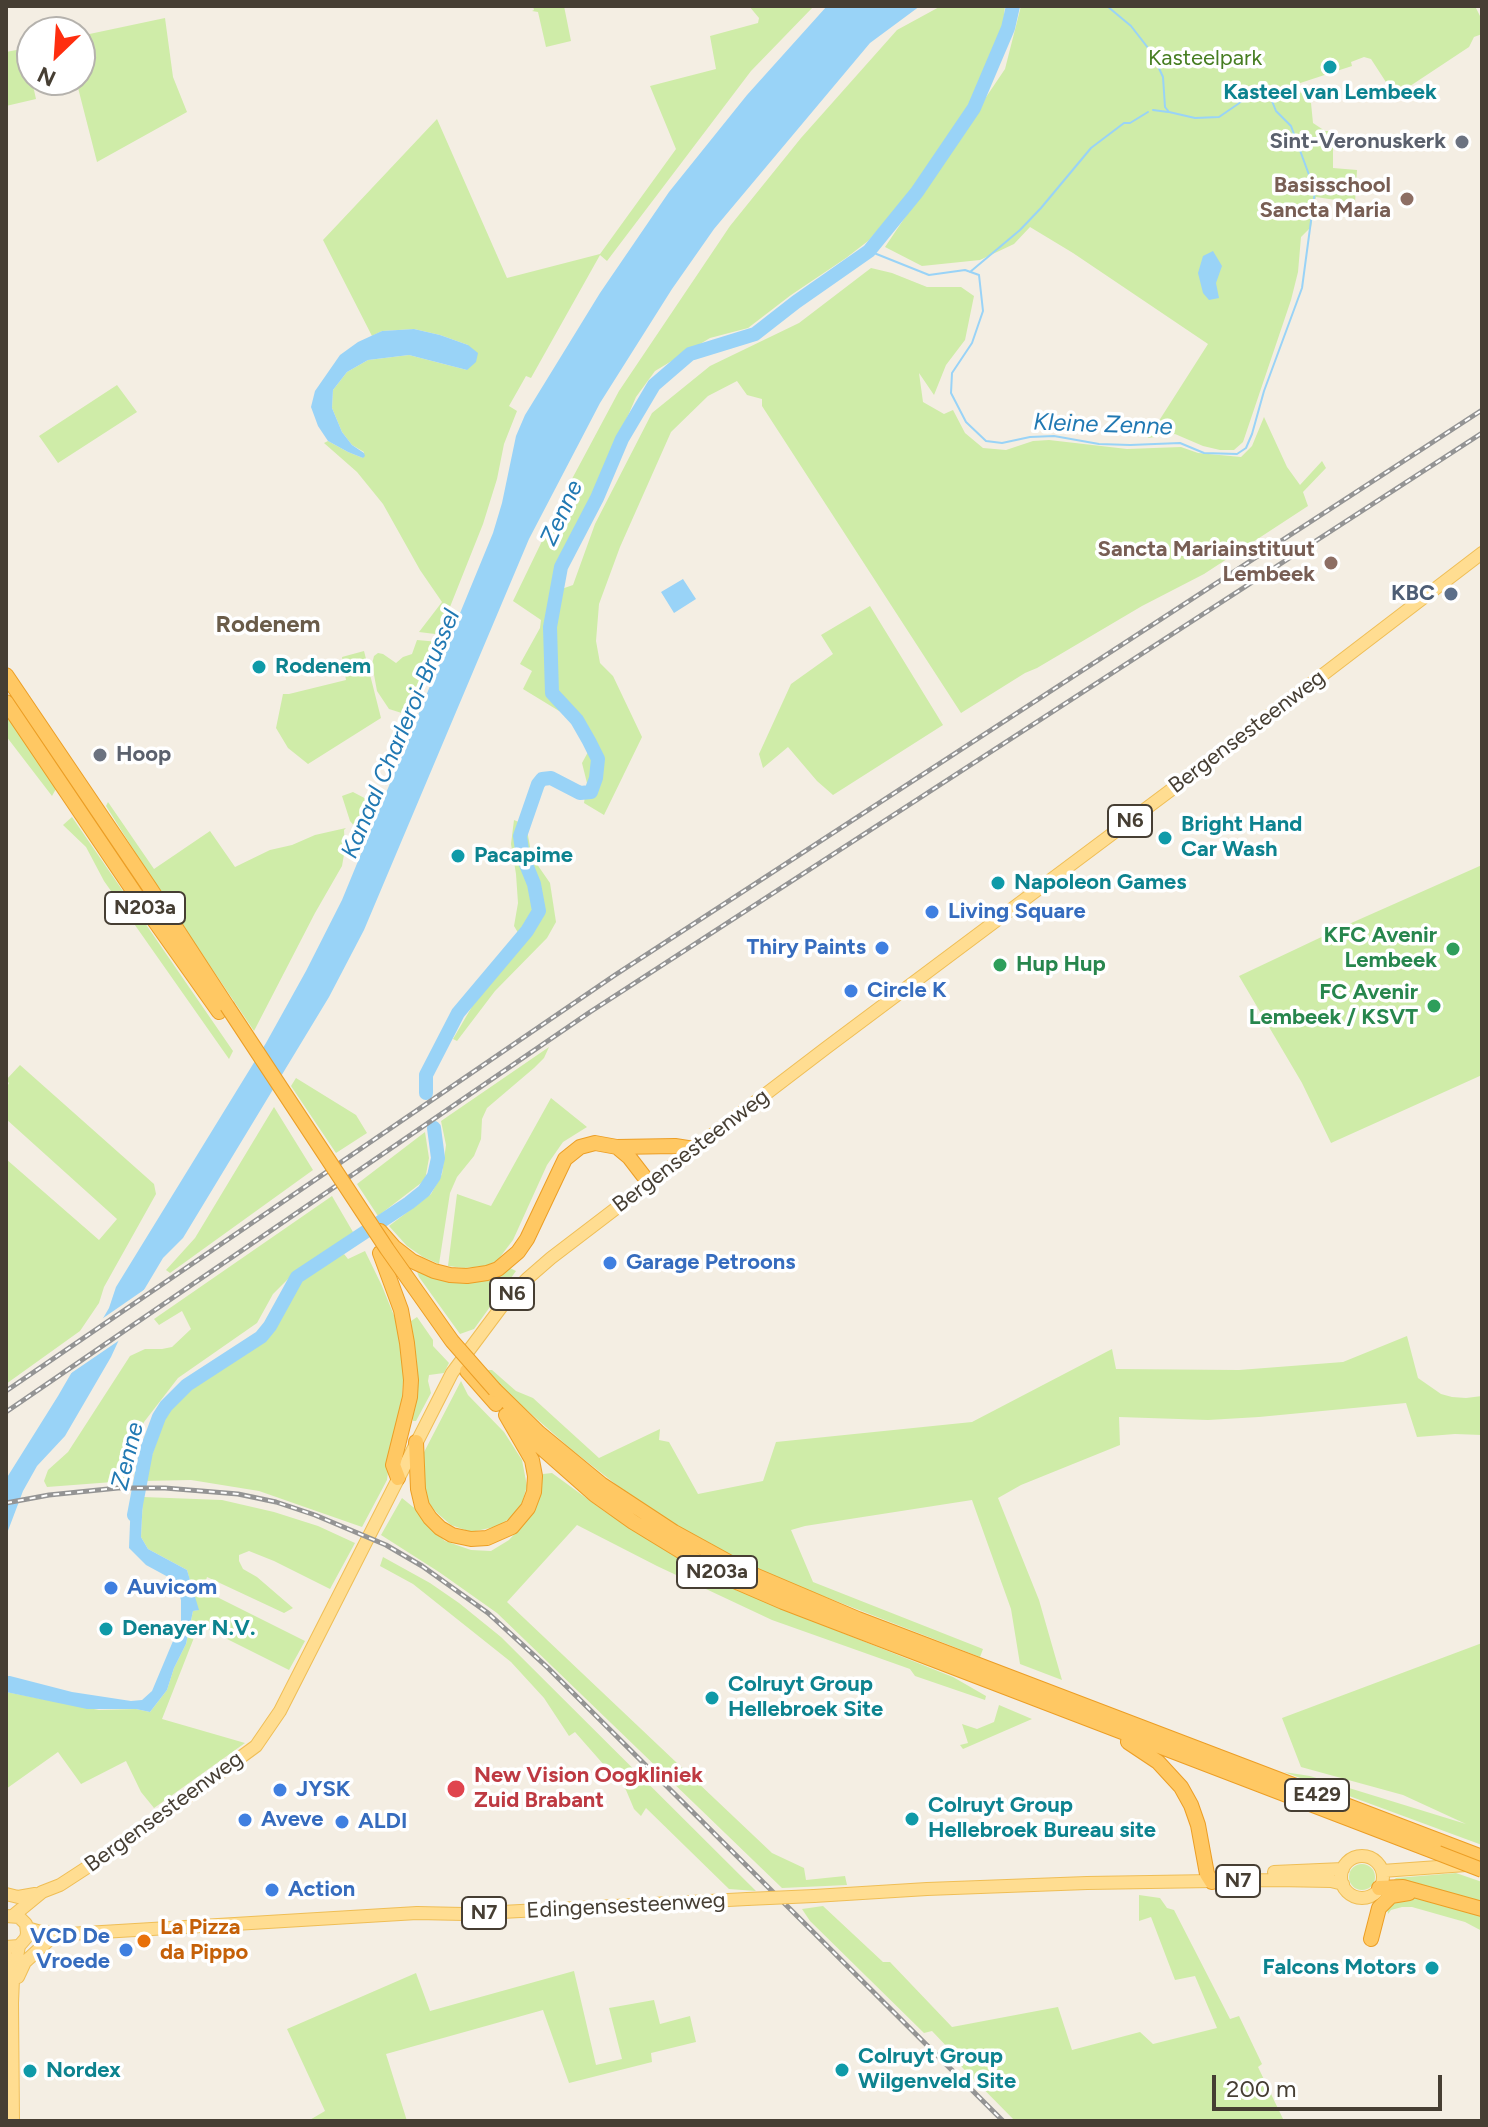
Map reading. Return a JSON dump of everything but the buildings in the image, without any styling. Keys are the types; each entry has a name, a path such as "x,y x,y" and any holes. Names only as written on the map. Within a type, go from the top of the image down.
{"highway":[{"name":"N203a","path":"6,675 150,888 223,1009 380,1253 447,1346 491,1393 601,1484 710,1553 858,1619 1168,1744"},
{"name":"N203a","path":"6,702 134,892 223,1009 387,1249 506,1415 595,1495 705,1566 783,1602 1105,1725 1168,1744"},
{"path":"362,1210 394,1247 412,1261 450,1275 487,1273 498,1269 518,1252 558,1171 573,1151 595,1143 617,1147 675,1146 694,1149"},
{"path":"617,1147 649,1183"},
{"path":"380,1253 401,1310 411,1380 393,1465 398,1478"},
{"path":"416,1442 418,1489 422,1506 430,1518 452,1535 487,1538 512,1527 528,1508 534,1492 532,1460 506,1415"},
{"path":"1105,1725 1158,1762 1191,1805 1198,1825 1198,1867 1205,1877"},
{"name":"E429","path":"1168,1744 1482,1857"},
{"name":"E429","path":"1168,1744 1438,1853 1482,1867"},
{"path":"1379,1888 1403,1887 1482,1909"},
{"path":"1371,1939 1376,1915 1384,1902 1400,1893 1422,1892"}],"main road":[{"name":"Bergensesteenweg","path":"18,1920 60,1885 120,1846 256,1746 280,1711 452,1373 508,1298 551,1258 649,1183 1482,553"},
{"name":"N7","path":"1343,1869 1351,1860 1363,1856 1375,1860 1382,1871 1482,1867"},
{"name":"Edingensesteenweg","path":"18,1920 41,1932 69,1934 417,1913 464,1914 1343,1869"},
{"path":"1343,1869 1343,1884"},
{"path":"1379,1888 1382,1871"},
{"name":"Edingensesteenweg","path":"1087,1883 1205,1877 1343,1884"},
{"name":"N7","path":"1343,1884 1358,1897 1370,1896 1379,1888"},
{"name":"Bergensesteenweg","path":"18,1920 42,1892 60,1885"},
{"path":"6,1894 25,1897 42,1892"},
{"path":"13,2121 13,1979 16,1945 26,1938 18,1920"},
{"name":"Edingensesteenweg","path":"16,1945 69,1934"},
{"path":"12,2003 21,1969 50,1939"},
{"path":"6,1956 12,2003"}],"green space":[{"path":"533,6 564,6 571,41 546,47 538,12 532,11"},
{"path":"749,6 814,6 751,71 607,261 600,255 531,378 526,376 509,406 517,411 504,444 497,479 483,524 440,632 419,632 442,602 383,504 357,472 324,443 328,441 363,458 364,452 352,445 342,432 332,408 333,390 347,372 368,360 409,355 467,370 468,345 414,329 382,331 372,336 323,240 437,119 507,278 600,254 676,149 650,86 716,69 710,36 758,23 759,18"},
{"path":"941,6 1005,6 1003,25 974,97 954,135 899,207 868,241 748,328 710,338 655,371 636,397 591,502 563,552 550,593 573,585 595,524 652,413 710,366 799,323 871,268 927,287 961,287 974,296 965,340 946,365 934,395 919,373 923,402 944,414 953,410 965,433 983,448 1006,450 1033,441 1049,440 1127,449 1181,447 1198,453 1241,457 1252,446 1264,417 1287,467 1300,485 1322,461 1326,468 1303,492 1308,506 1204,574 1142,606 961,713 762,406 762,399 747,395 737,381 708,396 671,432 620,547 599,604 596,641 600,663 613,676 642,737 604,815 584,803 587,783 582,763 588,752 585,742 564,714 523,689 532,671 520,664 540,628 541,620 513,601 619,391 730,226 801,138 897,30"},
{"name":"Kasteelpark","path":"1021,6 1475,6 1482,20 1482,34 1474,37 1469,47 1395,96 1371,59 1364,57 1351,62 1352,66 1285,88 1276,102 1302,92 1311,103 1313,123 1325,131 1333,131 1333,168 1357,170 1355,203 1316,197 1311,227 1301,237 1298,272 1291,300 1243,442 1234,450 1203,446 1175,434 1148,438 1208,344 1030,227 1014,244 980,260 922,266 885,247 1005,69"},
{"path":"165,18 173,77 187,112 97,162 80,96 96,96 96,33"},
{"path":"16,50 16,96 35,96 36,99 6,106 6,52"},
{"path":"117,385 137,412 58,463 39,436"},
{"path":"870,606 943,725 833,795 788,747 763,768 759,754 791,684 833,654 821,635"},
{"path":"417,640 439,642 408,715 389,709 377,691 372,664 378,653 396,663 412,654"},
{"path":"364,651 381,718 308,764 288,748 276,728 283,694 346,680 342,657"},
{"path":"6,714 57,787 52,796 6,736"},
{"path":"353,792 372,802 355,827 342,796"},
{"path":"108,802 154,869 210,831 235,867 270,850 346,828 342,866 254,1031 157,887 106,806"},
{"path":"72,817 233,1051 229,1059 104,881 86,847 63,825"},
{"path":"514,820 526,825 532,857 550,883 556,922 547,938 495,991 457,1041 453,1039 487,981 520,936 514,926 518,903 511,844"},
{"path":"1482,865 1482,1075 1331,1143 1302,1083 1239,976"},
{"path":"549,1047 534,1068 487,1108 474,1156 457,1177 450,1193 439,1264 423,1257 407,1246 389,1226 431,1194 442,1174 446,1145 441,1121"},
{"path":"20,1065 154,1184 156,1194 104,1287 99,1303 80,1331 6,1384 6,1159 99,1240 117,1219 6,1119 6,1089 9,1083 6,1080"},
{"path":"296,1078 356,1115 367,1133 336,1153 291,1086"},
{"path":"551,1098 587,1127 563,1142 547,1165 513,1240 497,1261 485,1266 448,1266 457,1194 491,1206"},
{"path":"274,1107 313,1170 170,1273 166,1270 195,1238"},
{"path":"425,1132 429,1158 425,1180 378,1216 357,1184"},
{"path":"332,1196 353,1232 288,1279 273,1294 257,1323 178,1378 144,1422 136,1446 135,1473 126,1481 47,1487 44,1481 48,1470 68,1452 130,1356 145,1349 172,1347 191,1329 182,1311 159,1325 154,1319"},
{"path":"365,1251 397,1323 404,1367 401,1410 387,1480 362,1527 259,1491 191,1480 143,1481 167,1412 185,1392 256,1343 272,1327 298,1279 344,1254 348,1259"},
{"path":"510,1268 516,1271 474,1329 460,1334 416,1269 488,1279"},
{"path":"417,1317 433,1340 433,1346 449,1363 444,1373 429,1375 431,1393 416,1421 413,1421 411,1415 417,1387 417,1363 411,1321"},
{"path":"1407,1336 1418,1378 1441,1394 1466,1398 1482,1396 1482,1435 1417,1437 1406,1403 1208,1420 1119,1417 1120,1445 1021,1485 998,1498 1039,1600 1062,1680 1020,1664 1011,1609 972,1500 791,1530 813,1582 983,1649 980,1657 751,1568 650,1511 572,1450 504,1390 487,1370 492,1370 516,1391 533,1398 599,1458 660,1429 659,1440 669,1442 698,1494 763,1481 776,1442 972,1422 1112,1349 1116,1369 1239,1370 1343,1362"},
{"path":"461,1381 468,1395 504,1432 522,1460 527,1486 514,1515 499,1526 471,1532 451,1525 437,1513 427,1501 422,1484 422,1456"},
{"path":"552,1473 604,1511 687,1564 770,1604 953,1677 986,1696 985,1700 915,1676 910,1669 772,1620 577,1525 507,1602 772,1853 804,1868 806,1880 845,1876 847,1885 782,1888 497,1613 381,1535 402,1498 445,1541 471,1550 491,1551 509,1540 528,1519 537,1501 543,1474"},
{"path":"143,1497 222,1500 318,1526 355,1543 330,1589 249,1551 239,1555 243,1569 293,1608 284,1613 207,1577 203,1590 305,1641 289,1670 199,1625 162,1719 245,1743 154,1808 141,1792 126,1761 81,1784 58,1752 6,1789 6,1692 99,1710 136,1709 150,1712 167,1690 186,1644 193,1611 198,1610 187,1570 148,1549 141,1537"},
{"path":"383,1557 430,1583 501,1637 756,1891 729,1889 646,1808 641,1816 634,1809 626,1790 575,1732 569,1736 544,1698 511,1662 413,1584 380,1566"},
{"path":"1482,1643 1482,1845 1284,1772 1310,1776 1466,1824 1403,1795 1301,1767 1282,1718"},
{"path":"999,1705 1032,1719 963,1749 960,1745 968,1743 962,1724 977,1729 994,1722"},
{"path":"1362,1864 1371,1868 1375,1877 1371,1886 1362,1890 1353,1886 1349,1877 1353,1868"},
{"path":"1456,1873 1482,1882 1482,1902 1390,1883 1396,1878"},
{"path":"1139,1895 1160,1898 1167,1908 1174,1910 1230,2019 1239,2016 1262,2064 1258,2067 1284,2121 1015,2121 954,2059 952,2052 932,2031 924,2033 810,1921 802,1909 823,1906 883,1962 890,1962 952,2027 1058,2007 1072,2050 1140,2032 1153,2044 1217,2028 1195,1976 1175,1980 1151,1917 1139,1921"},
{"path":"1416,1896 1482,1917 1482,1931 1465,1922 1412,1907 1391,1910 1388,1914 1389,1902"},
{"path":"574,1971 596,2065 622,2059 609,2008 654,2000 660,2024 690,2016 696,2042 651,2053 652,2062 569,2083 543,2010 386,2054 407,2121 308,2121 325,2111 287,2029 416,1973 430,2011"}],"water":[{"path":"827,6 920,6 870,43 714,229 600,403 529,539 364,930 329,997 183,1238 163,1258 65,1436 37,1466 23,1491 6,1536 6,1479 109,1308 116,1287 266,1043 342,900 493,533 516,436 525,415 600,293 669,192 747,95"},
{"path":"1213,251 1222,266 1216,283 1219,298 1209,300 1203,293 1198,273 1203,256"},
{"path":"414,329 468,345 478,353 476,362 467,370 409,355 368,360 347,372 333,390 332,408 342,432 365,456 363,458 348,452 328,441 311,407 315,391 340,355 382,331"},
{"path":"683,579 696,599 674,613 661,592"},
{"path":"143,1497 141,1537 148,1549 187,1570 199,1610 193,1611 186,1644 167,1690 150,1712 87,1709 6,1692 6,1676 72,1692 131,1701 142,1700 152,1691 181,1622 181,1600 170,1578 146,1565 129,1548 131,1498"}],"pier":[{"path":"151,1285 138,1306 127,1335 64,1378 96,1323"}],"waterway":[{"name":"Zenne","path":"426,1093 426,1075 458,1013 527,931 539,911 520,836 538,784 542,779 551,778 580,793 591,792 596,778 598,759 589,741 577,720 552,693 550,627 561,567 597,498 622,439 654,385 690,354 755,334 869,251 917,192 974,108 1008,28 1013,6"},
{"name":"Kleine Zenne","path":"1107,6 1131,26 1152,53 1163,77 1165,107 1169,112 1195,118 1219,117 1258,86 1266,89 1271,97"},
{"name":"Kleine Zenne","path":"869,251 929,275 965,270 979,275 983,311 972,343 952,373 951,393 966,422 986,441 1002,443 1054,436 1099,444 1180,443 1204,453 1237,454 1246,448 1252,434 1264,391 1302,288 1315,191 1291,126 1276,111 1272,101"},
{"path":"1153,110 1168,112"},
{"path":"970,272 1020,230 1091,148 1124,123 1130,123 1148,112"},
{"name":"Zenne","path":"134,1515 146,1452 166,1406 187,1385 261,1337 297,1277 424,1191 434,1176 438,1158 434,1128"}],"railway":[{"path":"6,1391 615,975 1482,410"},
{"path":"6,1412 590,1012 1482,433"},
{"path":"6,1503 118,1488 238,1494 315,1515 386,1545 422,1566 488,1613 548,1668 1003,2121"}],"place":[{"name":"Kasteel van Lembeek","path":"1330,67"},
{"name":"Sint-Veronuskerk","path":"1462,142"},
{"name":"Basisschool Sancta Maria","path":"1407,199"},
{"name":"Sancta Mariainstituut Lembeek","path":"1331,563"},
{"name":"KBC","path":"1451,594"},
{"name":"Rodenem","path":"259,667"},
{"name":"Hoop","path":"100,755"},
{"name":"Bright Hand Car Wash","path":"1165,838"},
{"name":"Pacapime","path":"458,856"},
{"name":"Napoleon Games","path":"998,883"},
{"name":"Living Square","path":"932,912"},
{"name":"Thiry Paints","path":"882,948"},
{"name":"KFC Avenir Lembeek","path":"1453,949"},
{"name":"Hup Hup","path":"1000,965"},
{"name":"Circle K","path":"851,991"},
{"name":"FC Avenir Lembeek / KSVT","path":"1434,1006"},
{"name":"Garage Petroons","path":"610,1263"},
{"name":"Auvicom","path":"111,1588"},
{"name":"Denayer N.V.","path":"106,1629"},
{"name":"Colruyt Group Hellebroek Site","path":"712,1698"},
{"name":"New Vision Oogkliniek Zuid Brabant","path":"456,1789"},
{"name":"JYSK","path":"280,1790"},
{"name":"Colruyt Group Hellebroek Bureau site","path":"912,1819"},
{"name":"Aveve","path":"245,1820"},
{"name":"ALDI","path":"342,1822"},
{"name":"Action","path":"272,1890"},
{"name":"La Pizza da Pippo","path":"144,1941"},
{"name":"VCD De Vroede","path":"126,1950"},
{"name":"Falcons Motors","path":"1432,1968"},
{"name":"Colruyt Group Wilgenveld Site","path":"842,2070"},
{"name":"Nordex","path":"30,2071"}],"district":[{"name":"Rodenem","path":"268,625"}],"water label":[{"name":"Kanaal Charleroi-Brussel","path":"401,734"}]}
